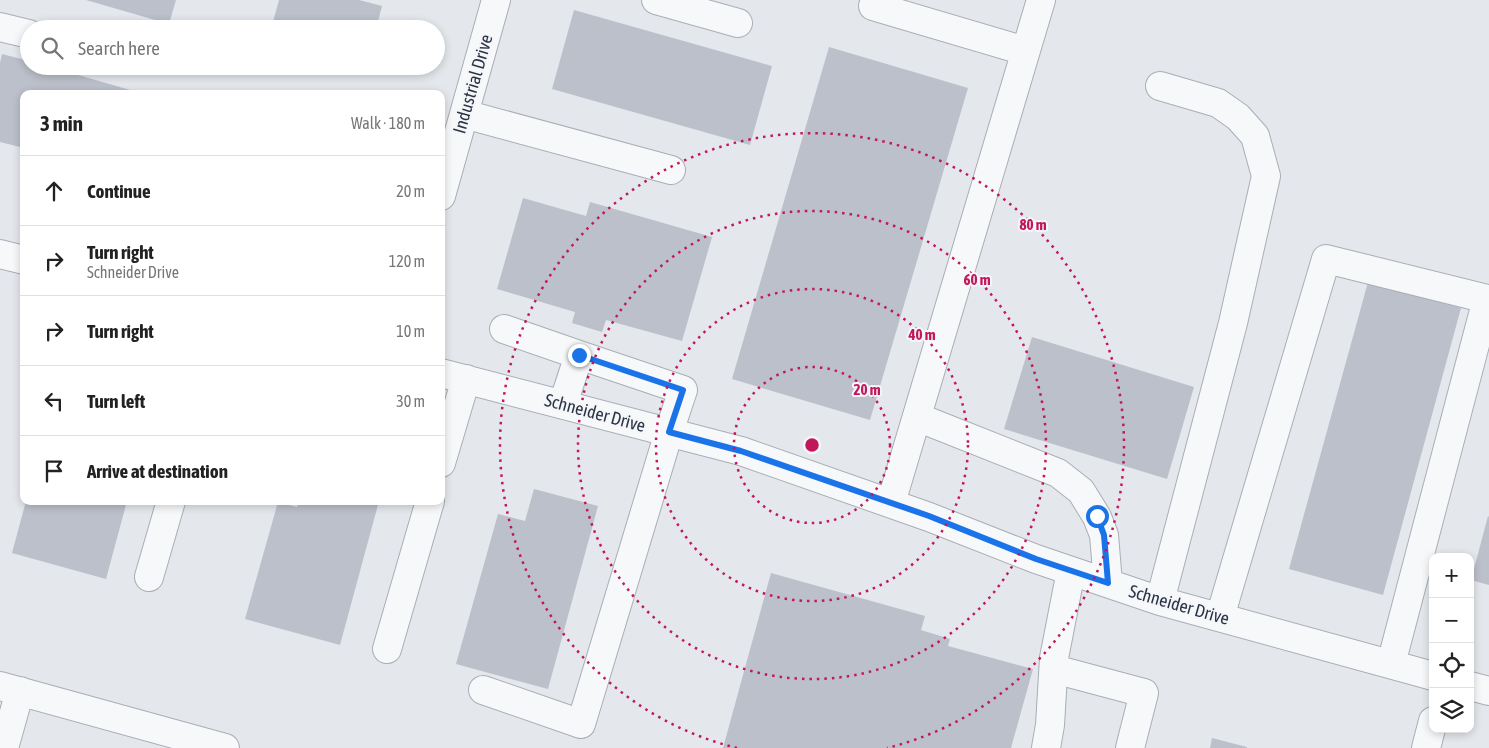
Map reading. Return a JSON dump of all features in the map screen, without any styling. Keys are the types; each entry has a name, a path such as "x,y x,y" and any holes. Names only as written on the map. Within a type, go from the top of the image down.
{"lane":[{"name":"Industrial Drive","path":"445,182 496,0"},
{"path":"656,0 738,23"},
{"path":"891,503 1041,0"},
{"path":"873,6 1025,51"},
{"path":"0,27 20,32"},
{"path":"1160,86 1218,102 1238,117 1255,136 1266,176 1233,323 1160,601"},
{"path":"464,114 672,170"},
{"path":"0,254 20,259"},
{"path":"1220,617 1326,259 1487,299 1486,311 1390,664"},
{"path":"483,690 581,724 683,390 504,328"},
{"path":"563,404 579,355"},
{"path":"445,436 454,376"},
{"name":"Schneider Drive","path":"454,376 741,451 929,516 1036,559 1160,601 1429,675"},
{"path":"917,417 1058,472 1081,491 1097,516 1104,535 1108,583"},
{"path":"149,577 170,505"},
{"path":"387,649 429,505"},
{"path":"1046,748 1050,725 1054,658 1071,571"},
{"path":"1054,669 1144,693 1130,748"},
{"path":"1474,687 1489,691"},
{"path":"10,744 10,688 183,742 225,748"},
{"path":"1426,748 1430,733"}],"building":[{"path":"86,0 176,0 170,20 155,20"},
{"path":"279,0 359,0 382,6 378,20 273,20"},
{"path":"574,10 772,66 750,145 552,89"},
{"path":"829,47 968,88 870,420 732,379"},
{"path":"2,54 20,59 20,75 78,75 130,90 20,90 20,147 0,142 0,63"},
{"path":"523,198 586,216 590,202 712,237 682,341 606,320 602,332 572,323 575,312 497,289"},
{"path":"1368,282 1461,308 1383,595 1289,569"},
{"path":"1032,337 1194,387 1167,479 1004,429"},
{"path":"534,489 598,506 548,689 456,664 498,514 525,521"},
{"path":"25,505 126,505 106,579 12,553"},
{"path":"277,505 297,507 298,505 378,505 340,645 245,619"},
{"path":"1488,516 1489,585 1474,581 1474,569"},
{"path":"771,573 925,616 921,630 950,639 948,646 1033,669 1011,748 723,748"},
{"path":"1212,738 1247,747 1247,748 1210,748"}],"route":[{"path":"579,355 683,390 669,432 741,451 929,516 1036,559 1108,583 1104,535 1097,516"}]}
